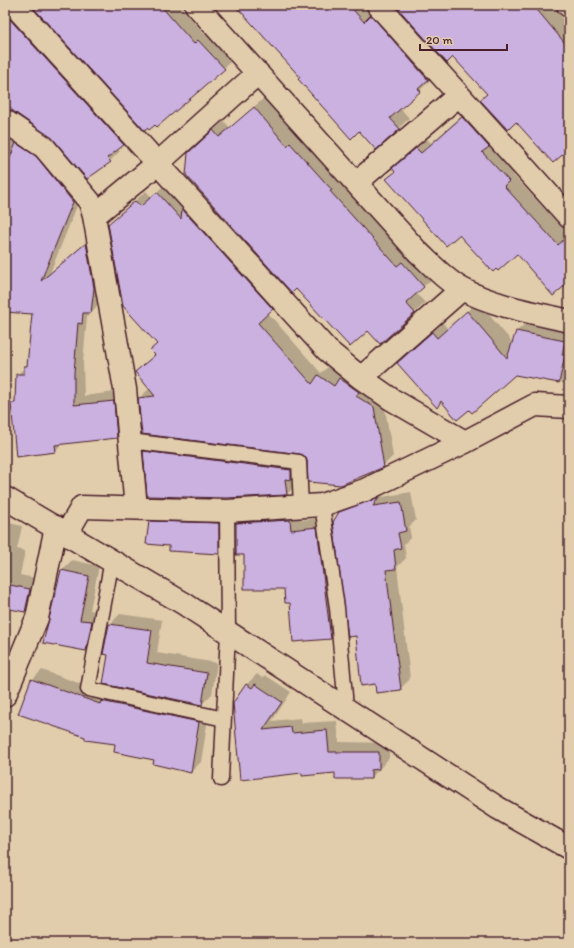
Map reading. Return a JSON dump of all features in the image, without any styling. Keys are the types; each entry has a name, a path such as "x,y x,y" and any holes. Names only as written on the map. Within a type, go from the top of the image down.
{"street":[{"path":"14,5 327,350 361,378 391,399 465,442"},
{"path":"196,5 417,251 438,271 462,289 514,308 569,321"},
{"path":"378,5 459,95 565,205"},
{"path":"94,216 157,164 258,73"},
{"path":"356,183 459,95"},
{"path":"5,121 44,148 90,202 94,216 125,388 136,508"},
{"path":"361,378 462,289"},
{"path":"5,695 37,618 62,530 82,507 227,512 311,506 365,490 465,442 535,405 569,407"},
{"path":"5,498 112,560 228,632 498,808 569,848"}],"lane":[{"path":"130,441 299,462 337,608 346,708"},
{"path":"221,779 228,632 227,512"},
{"path":"112,560 88,689 224,719"}],"building":[{"path":"31,5 160,5 194,44 198,40 225,69 157,127 155,125 149,130 147,128 144,130"},
{"path":"235,5 349,5 364,22 371,15 428,80 418,89 421,91 390,118 400,129 376,150 359,131 351,139 298,79 300,77"},
{"path":"395,5 533,5 569,48 569,149 553,163 516,122 508,130 480,100 487,94 453,57 447,63"},
{"path":"5,14 124,145 107,158 111,162 87,179 53,139 13,111 5,102"},
{"path":"254,107 287,146 290,143 332,190 330,191 397,266 402,262 424,287 406,303 415,313 380,344 368,331 350,347 296,289 292,293 186,175 188,153 213,130 219,137"},
{"path":"462,117 489,147 482,152 509,181 504,186 558,245 569,235 569,282 553,296 517,254 498,271 496,269 493,272 459,235 446,246 386,179 395,172 392,168 416,148 421,153"},
{"path":"16,143 36,156 73,202 41,281 86,243 94,288 91,313 83,313 82,324 78,323 74,373 74,405 114,401 117,438 55,445 56,452 16,457 11,403 15,403 16,374 24,374 24,366 27,366 32,314 5,312 5,155 10,158"},
{"path":"157,192 181,219 182,209 273,309 258,323 312,384 318,375 334,386 339,378 359,392 356,396 374,407 384,467 341,485 308,482 307,461 306,458 300,454 142,434 138,398 155,396 135,372 155,355 150,350 157,344 123,306 108,224 135,201 141,206"},
{"path":"467,311 507,358 516,331 565,341 562,355 565,355 559,383 515,375 472,413 469,410 457,420 441,401 437,408 397,363 432,332 437,338"},
{"path":"143,451 291,470 291,480 285,479 287,495 227,498 147,496"},
{"path":"379,497 373,506 401,502 406,531 398,533 401,548 394,550 396,569 386,570 401,690 376,693 375,684 361,686 356,636 348,637 333,522 339,512"},
{"path":"290,520 291,530 317,527 331,639 293,642 290,603 285,603 284,589 244,589 244,555 236,555 236,523"},
{"path":"149,521 219,523 219,554 169,551 169,546 146,544"},
{"path":"61,570 89,576 80,620 92,621 86,651 43,643"},
{"path":"5,584 30,589 25,612 5,608"},
{"path":"109,624 152,630 147,663 207,673 202,705 103,684 108,655 103,654"},
{"path":"31,679 100,704 101,701 199,722 191,773 153,764 154,760 114,752 115,744 85,740 85,737 18,714"},
{"path":"246,684 252,688 255,684 282,702 263,730 291,727 292,733 327,730 329,752 379,752 379,769 371,770 371,779 335,779 335,773 302,776 302,773 240,780 233,703"}]}
